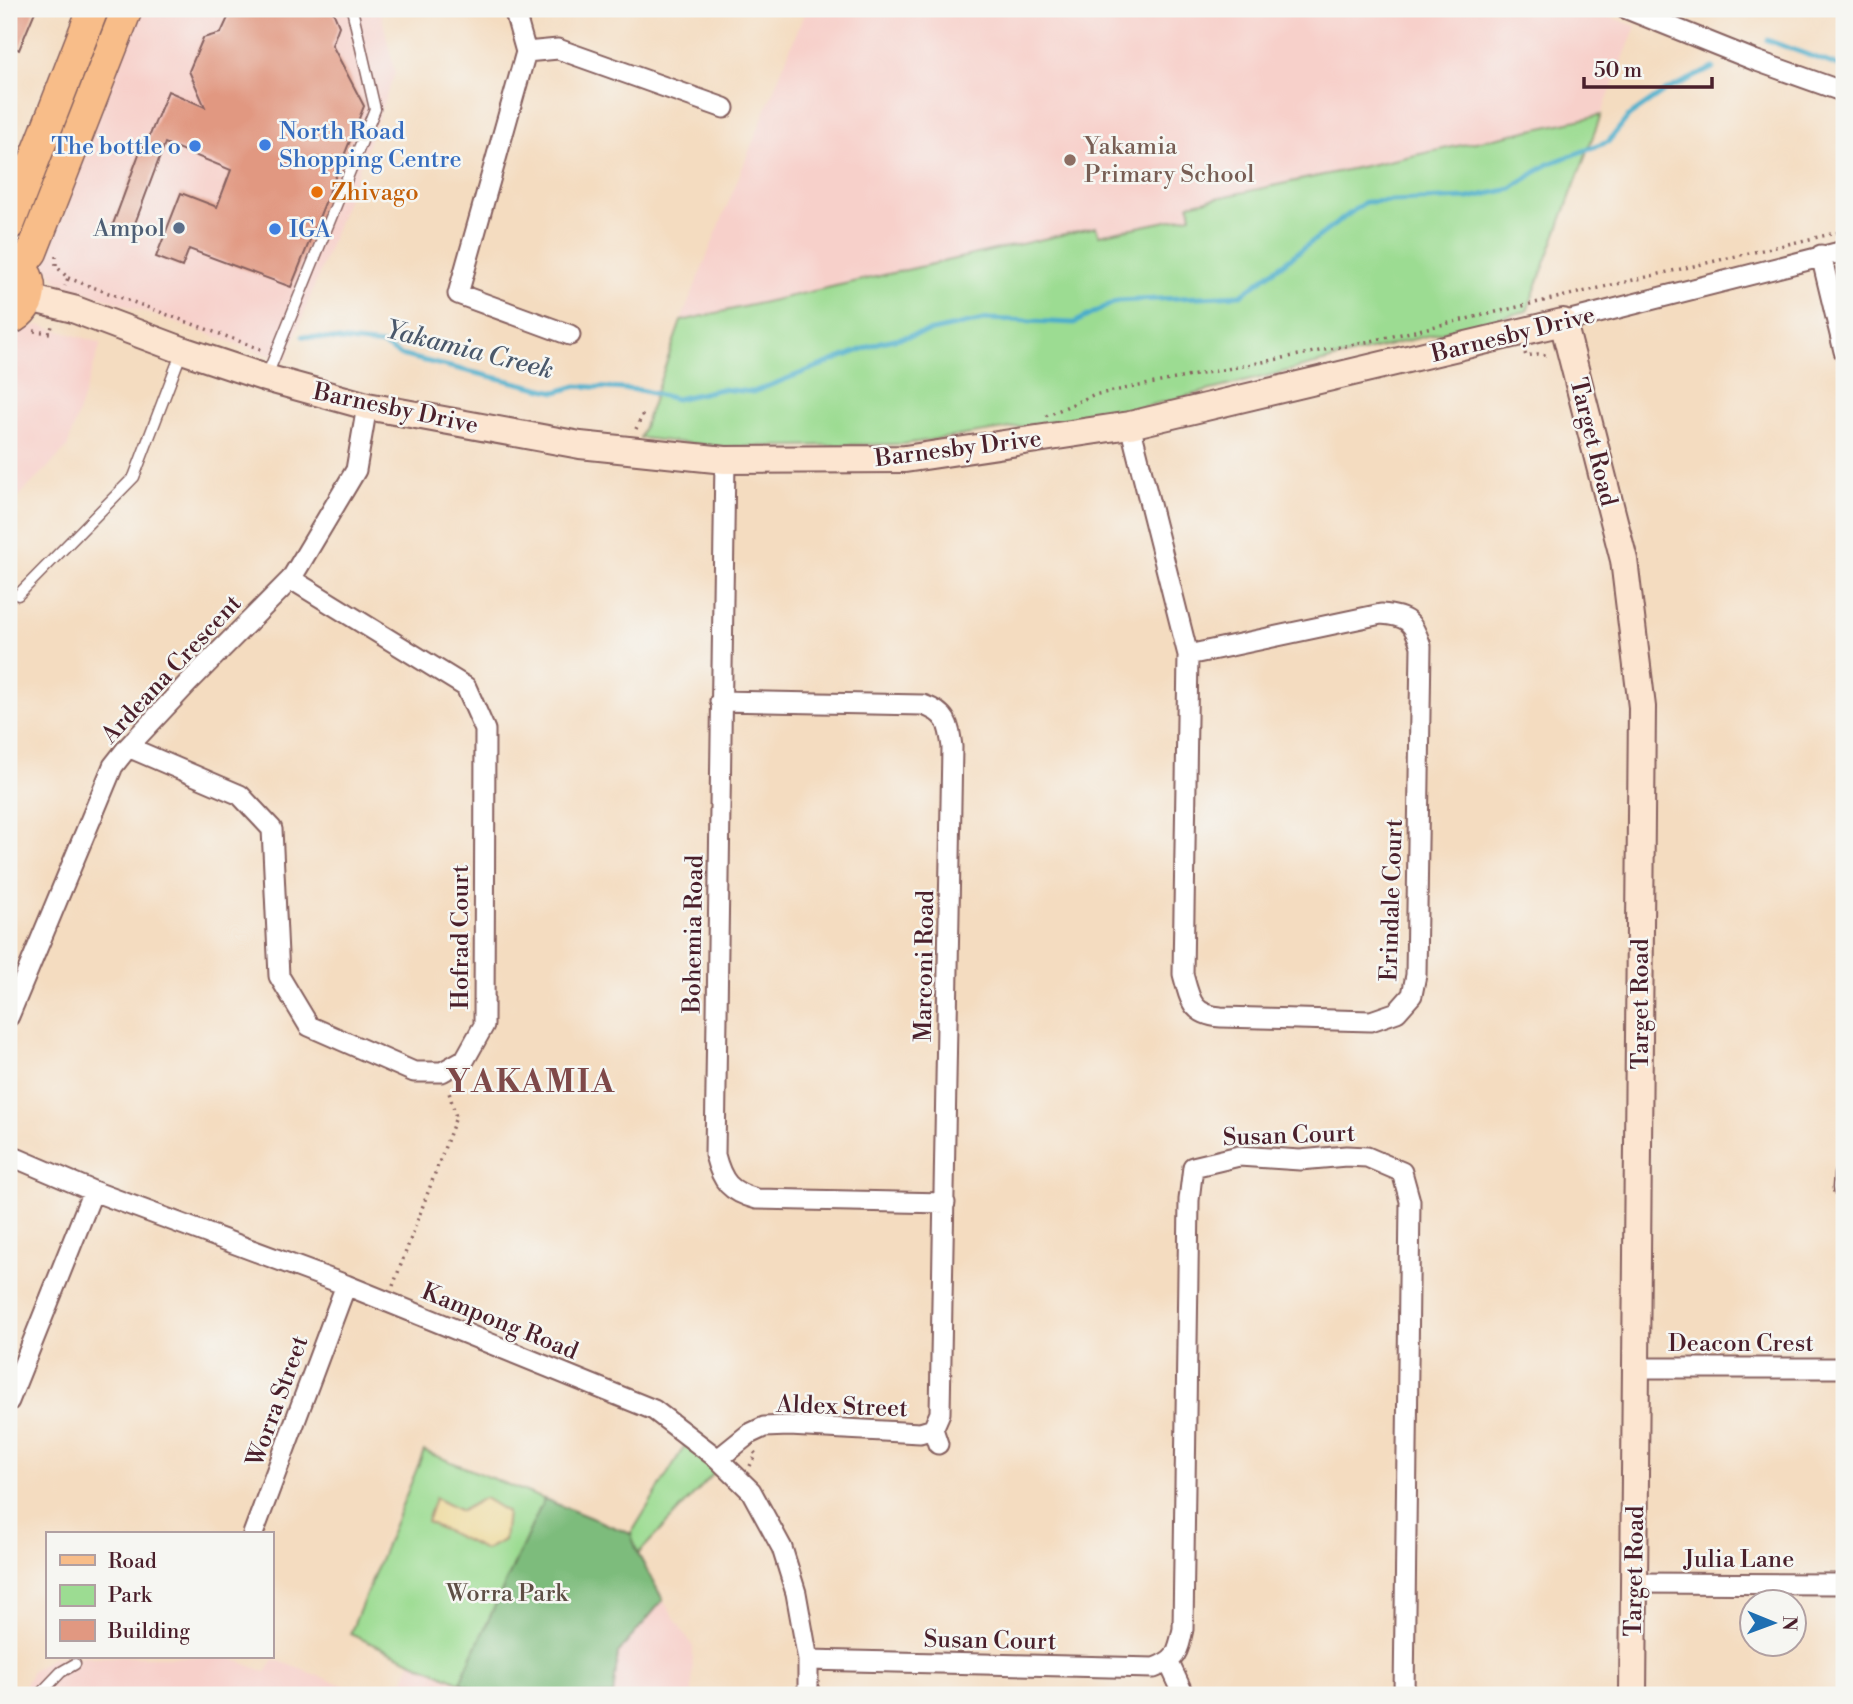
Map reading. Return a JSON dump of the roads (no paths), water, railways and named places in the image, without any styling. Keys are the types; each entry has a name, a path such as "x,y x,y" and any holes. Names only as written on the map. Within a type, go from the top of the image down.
{"main road":[{"path":"9,320 21,313 30,298 30,284 15,263 32,252 93,9"},
{"path":"9,225 60,138 127,9"}],"street":[{"path":"514,9 526,52 458,295 570,335"},
{"path":"1627,9 1754,60 1844,92"},
{"path":"526,52 558,50 724,108"},
{"name":"Barnesby Drive","path":"30,298 73,309 182,350 271,367 367,406 580,445 725,460 905,459 1130,425 1522,332 1844,251"},
{"path":"1821,255 1844,351"},
{"name":"Target Road","path":"1563,322 1624,560 1642,707 1633,1695"},
{"name":"Ardeana Crescent","path":"9,1016 113,766 189,682 291,579 356,470 367,406"},
{"name":"Erindale Court","path":"1130,425 1188,654 1183,974 1191,1002 1205,1016 1221,1017 1371,1021 1397,1012 1412,995 1416,975 1421,646 1415,626 1399,615 1381,614 1188,654"},
{"name":"Bohemia Road","path":"725,460 715,1156 720,1174 737,1194 757,1199 945,1203"},
{"name":"Hofrad Court","path":"128,747 240,795 272,829 279,976 309,1026 414,1072 442,1072 465,1059 484,1025 485,730 467,687 291,579"},
{"name":"Marconi Road","path":"720,701 923,705 939,710 949,726 952,747 945,1203 940,1413 935,1436"},
{"name":"Kampong Road","path":"9,1155 93,1191 346,1285 654,1410 718,1459 751,1492 782,1549 796,1593 808,1660 808,1695"},
{"name":"Susan Court","path":"808,1660 1154,1668 1169,1663 1178,1651 1182,1629 1189,1200 1193,1167 1239,1156 1300,1160 1367,1157 1402,1172 1410,1201 1404,1695"},
{"path":"9,1401 93,1191"},
{"name":"Worra Street","path":"254,1532 346,1285"},
{"name":"Deacon Crest","path":"1637,1368 1844,1368"},
{"name":"Aldex Street","path":"718,1459 749,1434 764,1427 789,1426 935,1436"},
{"name":"Julia Lane","path":"1634,1583 1844,1584"},
{"path":"1169,1663 1183,1693"}],"lane":[{"path":"271,367 375,109 352,9"},
{"path":"18,595 134,477 182,350"},
{"path":"39,1695 61,1672 75,1664"}],"waterway":[{"name":"Yakamia Creek","path":"1767,40 1844,68"},
{"name":"Yakamia Creek","path":"303,336 383,345 400,355 556,392 577,386 640,390 676,399 721,389 753,392 881,342 988,319 1074,323 1117,301 1241,295 1365,202 1469,198 1511,189 1548,164 1608,142 1629,116 1665,91 1713,68"}],"place":[{"name":"North Road Shopping Centre","path":"265,145"},
{"name":"The bottle o","path":"195,146"},
{"name":"Yakamia Primary School","path":"1070,160"},
{"name":"Zhivago","path":"317,192"},
{"name":"Ampol","path":"179,228"},
{"name":"IGA","path":"275,229"}],"district":[{"name":"YAKAMIA","path":"531,1081"}],"park label":[{"name":"Worra Park","path":"507,1593"}]}
